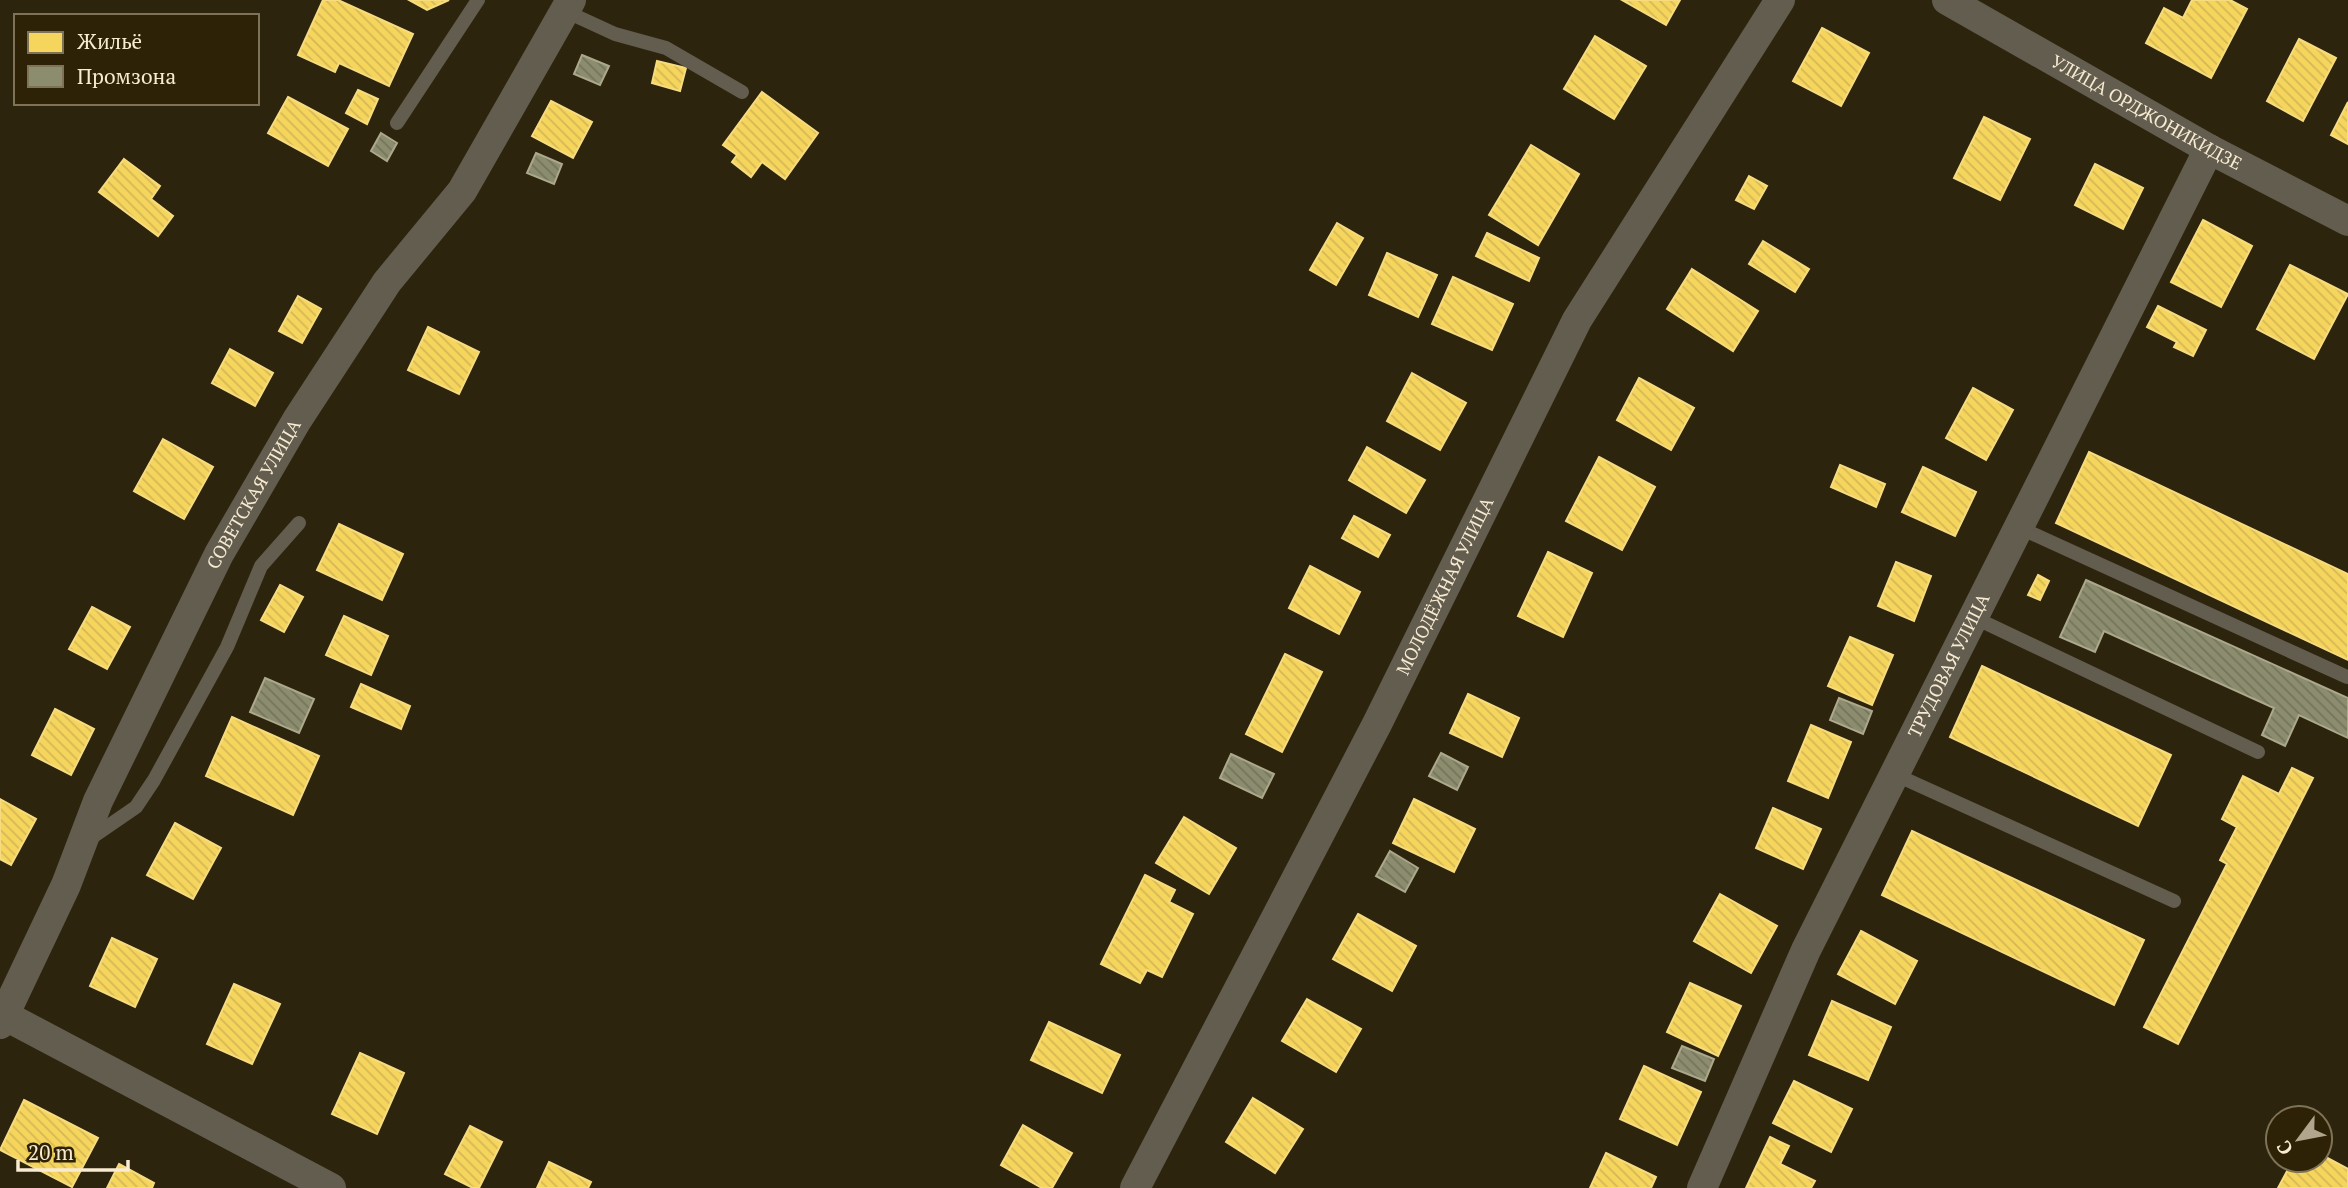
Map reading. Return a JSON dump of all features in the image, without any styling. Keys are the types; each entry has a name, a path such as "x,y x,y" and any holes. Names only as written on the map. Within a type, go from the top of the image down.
{"street":[{"name":"МОЛОДЁЖНАЯ УЛИЦА","path":"1135,1188 1377,724 1577,320 1780,0"},
{"name":"УЛИЦА ОРДЖОНИКИДЗЕ","path":"1947,0 2210,149 2348,221"},
{"name":"СОВЕТСКАЯ УЛИЦА","path":"1,1017 66,885 98,802 219,554 297,420 387,282 462,191 568,6"},
{"name":"ТРУДОВАЯ УЛИЦА","path":"1702,1188 1806,950 2210,149"},
{"path":"1,1017 331,1188"}],"lane":[{"path":"397,123 478,0"},
{"path":"568,6 615,34 666,48 742,92"},
{"path":"82,845 136,807 154,780 227,647 261,566 299,523"},
{"path":"2018,527 2347,677"},
{"path":"1973,617 2258,752"},
{"path":"1894,774 2174,901"}],"building: Жильё":[{"path":"323,0 338,0 413,34 389,86 339,63 335,72 298,55"},
{"path":"409,0 449,0 427,10"},
{"path":"1622,0 1680,0 1666,25"},
{"path":"2192,0 2230,0 2247,9 2211,78 2146,43 2164,8 2183,18"},
{"path":"1822,28 1869,53 1841,106 1793,81"},
{"path":"1595,36 1646,66 1614,119 1564,89"},
{"path":"2299,39 2336,58 2303,121 2267,101"},
{"path":"657,61 686,68 680,91 652,83"},
{"path":"358,90 378,99 367,124 346,113"},
{"path":"762,92 818,133 785,179 762,162 751,177 732,162 737,155 723,145"},
{"path":"288,97 348,129 328,166 268,133"},
{"path":"551,101 592,122 573,158 532,136"},
{"path":"2348,102 2348,144 2331,135"},
{"path":"1984,117 2030,139 2000,200 1954,178"},
{"path":"1531,145 1579,174 1538,245 1489,215"},
{"path":"124,159 160,186 151,199 173,216 158,236 99,192"},
{"path":"2095,164 2143,188 2123,229 2075,205"},
{"path":"1749,176 1767,186 1754,209 1736,200"},
{"path":"2203,220 2252,246 2221,307 2171,282"},
{"path":"1337,223 1363,238 1336,285 1310,270"},
{"path":"1487,233 1539,258 1529,281 1476,256"},
{"path":"1763,241 1809,269 1795,292 1749,264"},
{"path":"1387,253 1437,275 1418,317 1369,295"},
{"path":"2290,265 2348,294 2314,359 2257,329"},
{"path":"1692,269 1758,311 1733,351 1667,309"},
{"path":"1453,277 1513,304 1492,350 1432,324"},
{"path":"298,296 321,309 302,343 279,331"},
{"path":"2158,306 2206,330 2193,356 2174,347 2177,342 2147,327"},
{"path":"428,327 479,352 459,394 408,370"},
{"path":"230,349 273,373 255,406 212,383"},
{"path":"1412,373 1466,403 1440,450 1387,421"},
{"path":"1639,378 1694,408 1671,450 1617,420"},
{"path":"1973,388 2013,410 1986,460 1946,438"},
{"path":"163,439 213,467 184,519 134,491"},
{"path":"1367,447 1425,480 1406,513 1349,480"},
{"path":"2089,452 2348,574 2348,660 2056,523"},
{"path":"1599,457 1655,487 1622,550 1566,521"},
{"path":"1840,465 1885,484 1876,507 1831,487"},
{"path":"1923,467 1976,492 1955,536 1902,512"},
{"path":"1354,516 1390,535 1378,557 1342,538"},
{"path":"339,524 403,554 382,600 317,570"},
{"path":"1548,552 1592,573 1563,637 1518,616"},
{"path":"1896,562 1931,576 1914,621 1878,606"},
{"path":"1310,566 1360,592 1339,634 1289,608"},
{"path":"2038,575 2049,581 2040,600 2028,595"},
{"path":"280,585 303,597 284,632 261,620"},
{"path":"92,607 130,627 107,669 69,649"},
{"path":"344,616 388,636 371,675 326,655"},
{"path":"1850,637 1893,655 1872,705 1828,686"},
{"path":"1285,654 1322,672 1282,752 1246,734"},
{"path":"1982,666 2171,755 2138,826 1950,737"},
{"path":"361,684 410,706 401,729 351,707"},
{"path":"1468,694 1519,718 1502,757 1450,733"},
{"path":"55,709 94,729 71,775 32,755"},
{"path":"232,717 319,756 293,815 206,776"},
{"path":"1811,725 1851,742 1828,798 1788,781"},
{"path":"2292,768 2313,778 2178,1044 2144,1027 2227,864 2220,860 2237,827 2222,819 2243,776 2279,794"},
{"path":"0,799 36,819 11,865 0,859"},
{"path":"1414,799 1475,829 1454,872 1393,843"},
{"path":"1773,808 1821,829 1803,869 1756,848"},
{"path":"1184,817 1236,848 1209,894 1156,863"},
{"path":"175,823 221,848 193,899 147,875"},
{"path":"1912,831 2144,940 2114,1005 1882,895"},
{"path":"1145,875 1175,890 1169,902 1193,914 1162,977 1147,970 1140,983 1101,964"},
{"path":"1720,894 1777,926 1751,973 1694,941"},
{"path":"1358,914 1416,946 1392,991 1333,959"},
{"path":"1861,931 1917,961 1895,1004 1838,974"},
{"path":"112,938 157,959 135,1007 90,986"},
{"path":"1690,983 1741,1006 1718,1056 1667,1032"},
{"path":"234,984 280,1004 252,1064 207,1044"},
{"path":"1307,999 1361,1029 1336,1072 1282,1041"},
{"path":"1832,1001 1891,1027 1868,1080 1809,1055"},
{"path":"1049,1022 1120,1055 1102,1093 1031,1060"},
{"path":"360,1053 404,1073 377,1134 332,1114"},
{"path":"1644,1066 1701,1092 1677,1145 1620,1119"},
{"path":"1794,1081 1852,1109 1831,1152 1773,1123"},
{"path":"1253,1098 1303,1129 1275,1173 1226,1142"},
{"path":"24,1100 98,1138 72,1187 0,1150"},
{"path":"1023,1125 1072,1153 1052,1188 1042,1188 1001,1165"},
{"path":"470,1126 502,1142 479,1188 473,1188 445,1174"},
{"path":"1770,1137 1789,1146 1780,1164 1815,1181 1811,1188 1746,1188"},
{"path":"1606,1153 1656,1177 1651,1188 1590,1188"},
{"path":"549,1162 591,1182 588,1188 537,1188"},
{"path":"2334,1162 2348,1169 2348,1188 2278,1188 2286,1174 2334,1174"},
{"path":"119,1164 154,1183 152,1188 107,1188"}],"building: Промзона":[{"path":"582,55 609,66 600,85 574,74"},
{"path":"381,133 397,143 387,161 371,151"},
{"path":"536,153 562,164 554,184 527,173"},
{"path":"2086,580 2348,698 2348,738 2299,715 2285,746 2262,735 2274,708 2104,631 2095,652 2060,637"},
{"path":"265,678 314,699 299,733 250,712"},
{"path":"1839,698 1872,711 1863,734 1830,720"},
{"path":"1441,753 1468,767 1457,790 1429,776"},
{"path":"1231,754 1274,774 1262,798 1220,778"},
{"path":"1390,851 1418,868 1405,892 1376,876"},
{"path":"1682,1046 1714,1059 1705,1081 1672,1068"}]}
